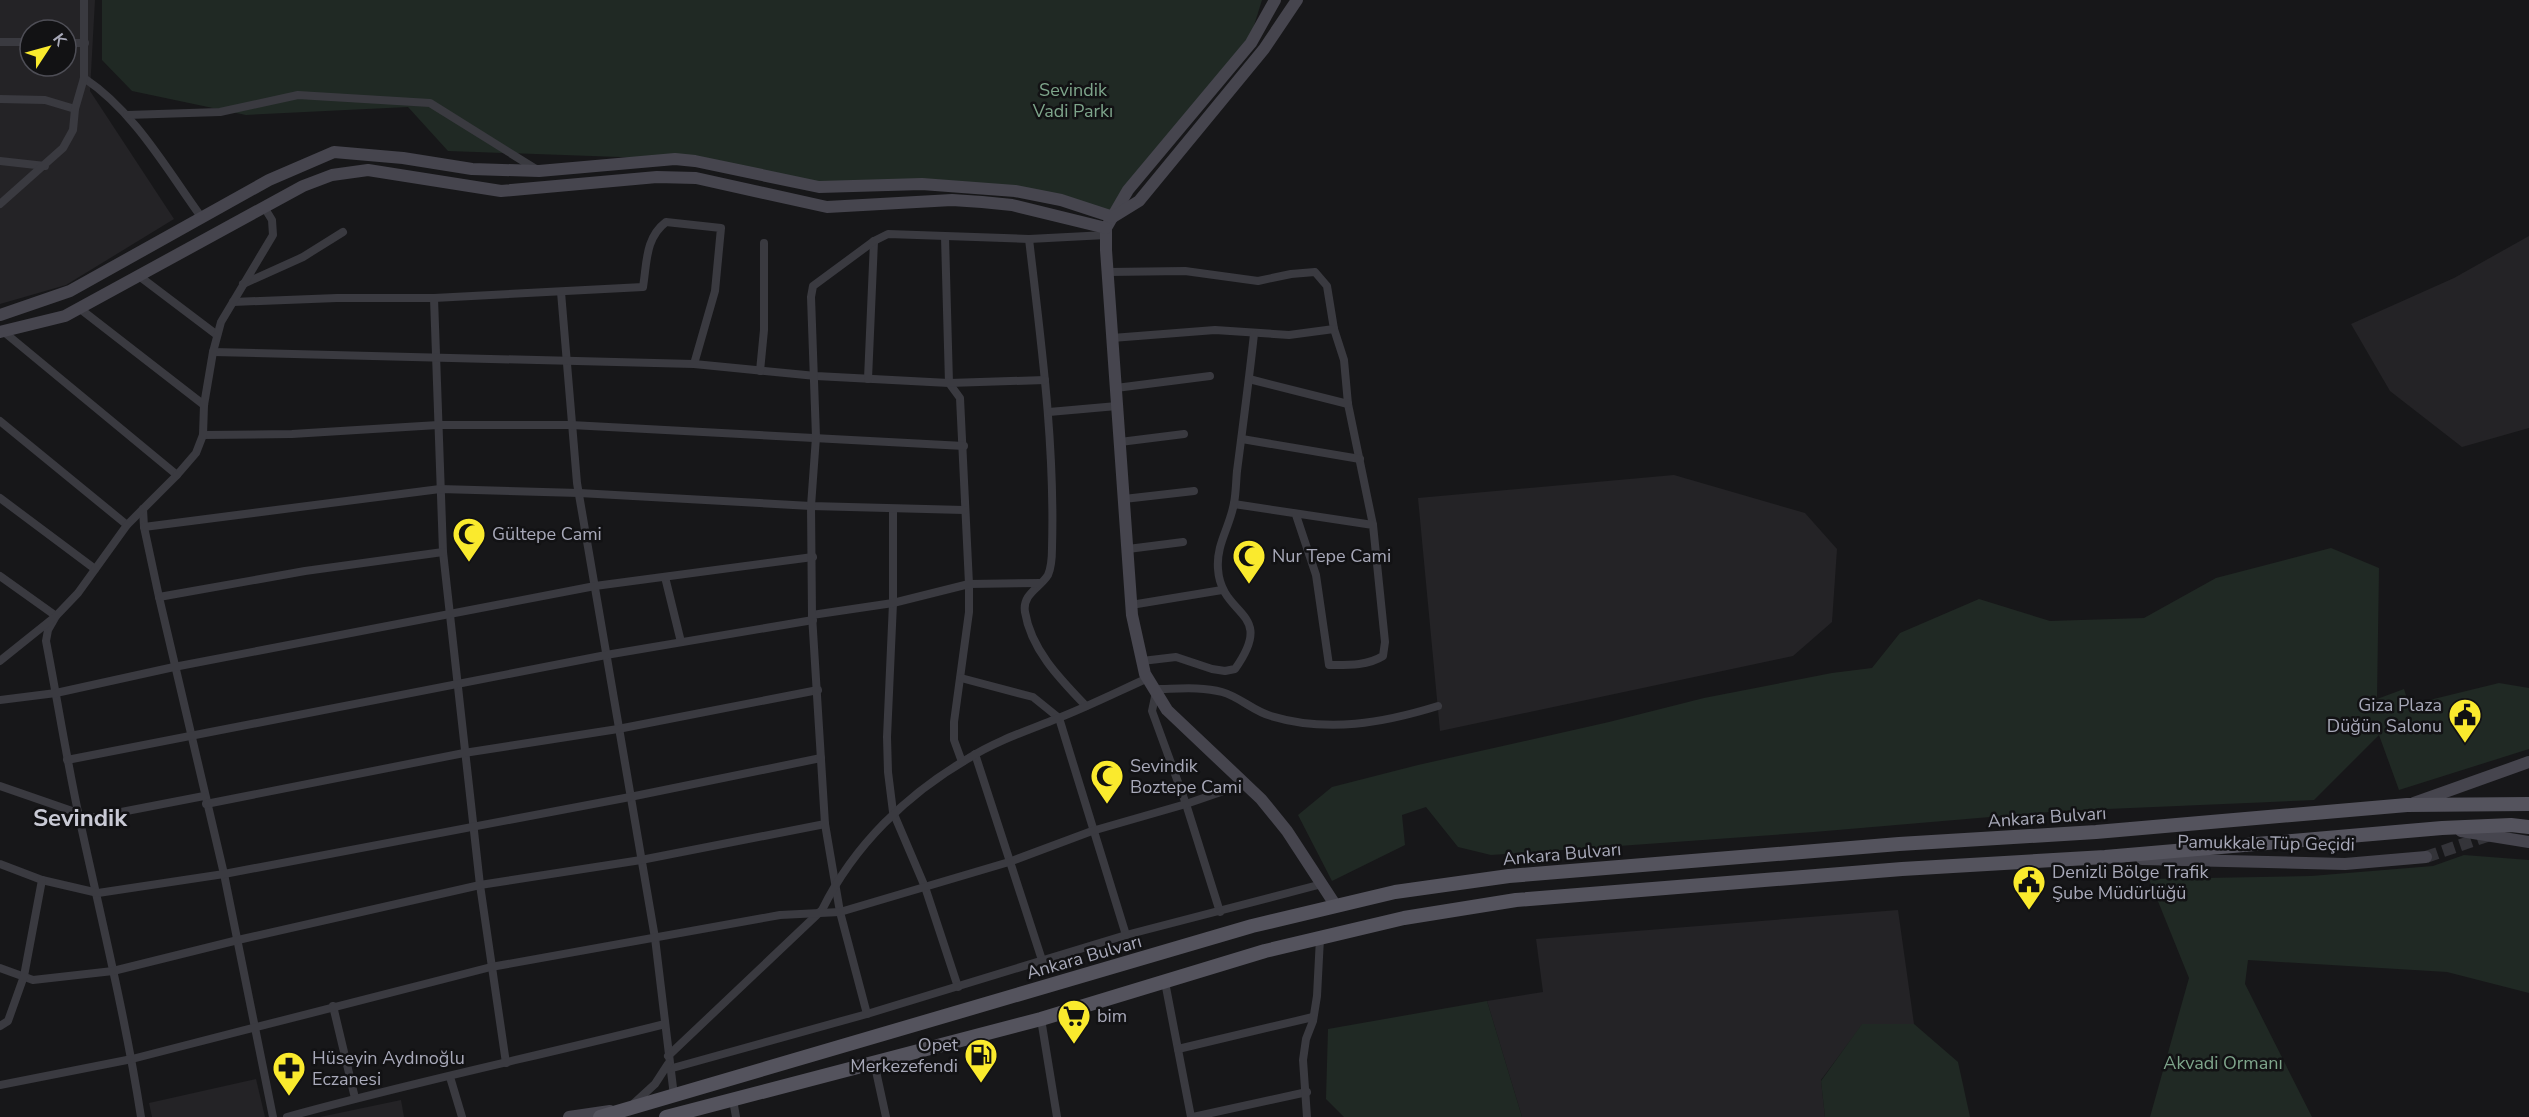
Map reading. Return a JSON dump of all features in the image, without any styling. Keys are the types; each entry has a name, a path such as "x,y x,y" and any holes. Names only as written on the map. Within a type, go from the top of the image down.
{"main road":[{"path":"1275,0 1251,43 1128,190 1106,231 1107,272 1131,605 1142,661 1152,686 1167,710 1261,799 1287,831 1336,906"},
{"path":"0,315 70,291 269,180 334,152 403,158 472,169 539,171 640,161 685,160 819,187 922,184 1015,191 1061,200 1113,217 1139,201 1264,49 1297,0"},
{"path":"2,332 64,316 303,186 344,172 369,170 388,172 501,191 657,177 709,180 827,207 952,200 1012,205 1106,231"},
{"path":"2408,805 2529,762"},
{"name":"Ankara Bulvarı","path":"600,1117 1252,926 1395,892 1509,876 1899,844 2096,832 2408,805 2505,802 2529,804"},
{"path":"666,1117 1041,1018 1264,951 1404,918 1516,900 1902,869 2104,857 2442,828 2511,825 2529,827"},
{"path":"2442,828 2529,842"},
{"name":"Pamukkale Tüp Geçidi","path":"2104,857 2345,864 2426,857"},
{"path":"569,1117 626,1109"}],"street":[{"path":"0,204 63,148 73,130 75,109 84,78 84,0"},
{"path":"0,42 18,42"},
{"path":"78,43 85,43"},
{"path":"84,78 104,91 127,116 202,218"},
{"path":"127,116 220,112 298,95 430,103 539,171"},
{"path":"0,99 45,100 75,109"},
{"path":"0,161 45,166"},
{"path":"0,661 56,616 78,593 127,525 196,453 203,435 204,405 217,335 232,302 273,235 272,220 264,207"},
{"path":"232,302 337,298 434,298 644,288 651,239 656,230 666,222 722,228 715,291 694,364"},
{"path":"867,1014 840,912 825,824 813,618 811,506 816,437 816,376 811,297 813,286 874,241 888,234 1029,239 1106,231"},
{"path":"243,284 303,257 343,232"},
{"path":"945,237 949,383 960,398 969,584 969,612 954,722 954,740 962,762"},
{"path":"1029,239 1049,412 1053,505 1052,555 1048,574 1026,599 1024,610 1030,630 1042,655 1059,678 1086,706"},
{"path":"868,379 874,241"},
{"path":"760,370 764,330 764,243"},
{"path":"1107,272 1185,271 1258,280 1315,272 1327,286 1334,328 1344,360 1348,404 1373,525 1383,605 1385,642 1383,656 1355,665 1329,665 1316,575 1296,515"},
{"path":"139,276 217,335"},
{"path":"561,292 571,425 579,493 655,938 668,1063 674,1096"},
{"path":"434,298 438,357 442,552 480,885 506,1063"},
{"path":"79,308 204,405"},
{"path":"1112,338 1215,330 1242,330 1254,334 1289,335 1334,328"},
{"path":"2,332 177,475"},
{"path":"1142,661 1176,657 1225,671 1235,669 1245,654 1252,633 1249,622 1222,590 1218,570 1218,547 1234,504 1254,334"},
{"path":"213,352 694,364 816,376 949,383 1045,380"},
{"path":"1116,388 1210,376"},
{"path":"1249,379 1348,404"},
{"path":"1049,412 1117,406"},
{"path":"0,421 127,525"},
{"path":"203,435 292,434 438,425 571,425 964,446"},
{"path":"1120,442 1184,434"},
{"path":"1242,439 1360,459"},
{"path":"144,527 440,489 579,493 811,506 964,510"},
{"path":"1124,499 1194,491"},
{"path":"0,498 95,569"},
{"path":"1234,504 1373,525"},
{"path":"143,509 144,527 174,667 224,874 273,1117"},
{"path":"893,509 893,603 887,737 893,812 925,887 958,987"},
{"path":"1128,549 1184,542"},
{"path":"159,597 305,571 442,552"},
{"path":"0,700 56,693 174,667 595,586 813,557"},
{"path":"0,576 56,616"},
{"path":"665,577 681,642"},
{"path":"68,760 606,655 893,603 969,584 1040,583"},
{"path":"1131,605 1222,590"},
{"path":"56,616 48,630 46,641 79,816 98,893 132,1059 141,1117"},
{"path":"961,678 1033,697 1059,718 1092,831 1126,935"},
{"path":"1220,912 1186,804 1152,711 1152,686 1222,692 1271,716 1329,726 1370,723 1407,716 1438,706"},
{"name":"Ankara Bulvarı","path":"626,1109 655,1084 668,1063 818,914 865,844 893,812 975,754 1086,706 1152,686"},
{"path":"0,786 79,816 205,800 464,753 618,729 818,690"},
{"path":"975,754 1042,960"},
{"path":"0,864 42,880 98,893 224,874 630,797 821,758"},
{"path":"0,1084 132,1059 253,1026 491,967 780,915 840,912 1009,862 1092,831 1186,804 1244,784"},
{"path":"0,968 33,980 113,971 480,885 641,860 825,824"},
{"path":"0,1026 8,1021 24,976 42,880"},
{"path":"668,1063 867,1014 1126,935 1322,884"},
{"path":"1307,1117 1303,1059 1306,1039 1314,1017 1320,938"},
{"path":"1166,982 1192,1117 1307,1092"},
{"path":"333,1006 355,1098"},
{"path":"1178,1049 1314,1017"},
{"path":"1041,1018 1056,1117"},
{"path":"288,1117 355,1098 665,1024"},
{"path":"874,1062 886,1117"},
{"path":"450,1077 462,1117"},
{"path":"733,1100 736,1117"}],"shaded area":[{"path":"0,0 95,0 90,91 174,219 66,285 0,304"},
{"path":"2529,236 2529,428 2462,447 2390,391 2351,324 2454,278"},
{"path":"1674,475 1805,513 1837,549 1832,622 1793,656 1440,731 1418,498"},
{"path":"1898,910 1914,1024 1862,1025 1821,1080 1825,1117 1522,1117 1487,1001 1543,992 1536,939"},
{"path":"256,1079 265,1117 152,1117 149,1103"},
{"path":"401,1100 404,1117 320,1117"}],"green space":[{"name":"Sevindik Vadi Parkı","path":"102,0 1262,0 1247,48 1113,217 1015,191 860,186 757,175 675,159 448,151 408,107 246,115 132,91 102,60"},
{"path":"2331,548 2379,568 2377,699 2404,689 2409,705 2499,683 2529,688 2529,749 2399,790 2379,735 2314,800 2061,811 1814,832 1491,855 1458,847 1426,807 1402,815 1405,845 1332,881 1298,815 1332,787 1704,698 1832,673 1872,668 1900,633 1979,599 2050,621 2144,618 2216,578"},
{"name":"Akvadi Ormanı","path":"2464,855 2529,860 2529,993 2447,972 2248,960 2245,984 2312,1117 2150,1117 2189,978 2149,879 2311,876 2433,866"},
{"path":"1487,1001 1522,1117 1344,1117 1326,1099 1328,1029"},
{"path":"1862,1024 1914,1024 1958,1062 1970,1117 1825,1117 1821,1081"}],"tunnel":[{"path":"2426,857 2490,835"}],"place":[{"name":"Gültepe Cami","path":"469,563"},
{"name":"Nur Tepe Cami","path":"1249,585"},
{"name":"Giza Plaza Düğün Salonu","path":"2465,744"},
{"name":"Sevindik Boztepe Cami","path":"1107,805"},
{"name":"Denizli Bölge Trafik Şube Müdürlüğü","path":"2029,911"},
{"name":"bim","path":"1074,1045"},
{"name":"Opet Merkezefendi","path":"981,1084"},
{"name":"Hüseyin Aydınoğlu Eczanesi","path":"289,1097"}],"district":[{"name":"Sevindik","path":"80,818"}]}
